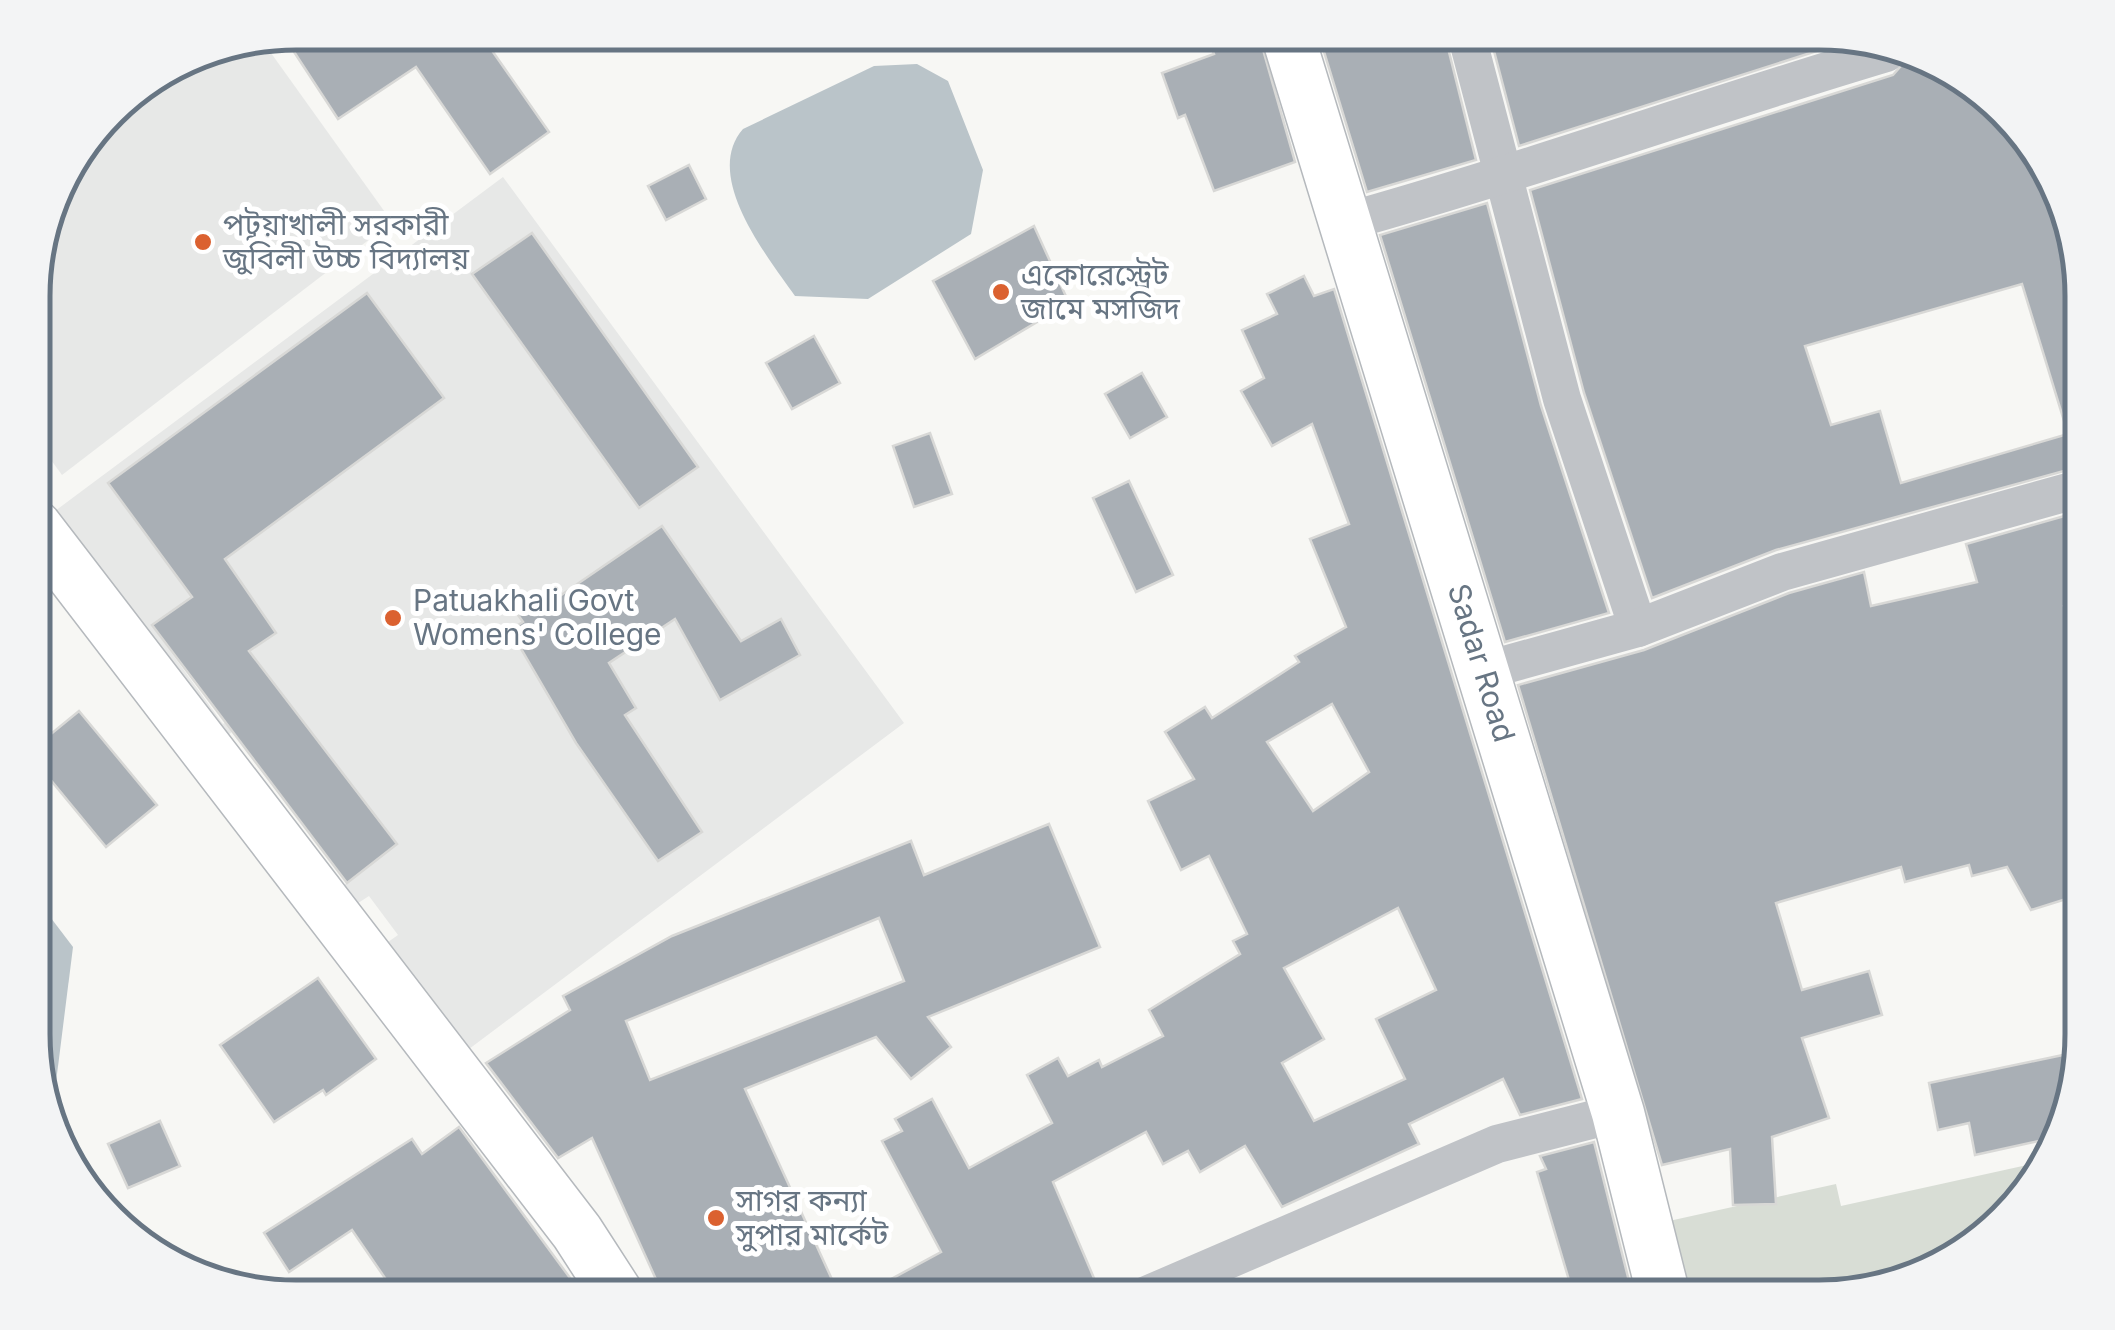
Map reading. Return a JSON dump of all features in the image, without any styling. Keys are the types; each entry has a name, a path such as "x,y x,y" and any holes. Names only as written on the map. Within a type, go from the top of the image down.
{"street":[{"name":"Sadar Road","path":"1293,50 1618,1113 1660,1279"},
{"path":"1470,50 1562,398 1638,628"},
{"path":"1345,222 1502,178 1704,107 1873,56"},
{"path":"1483,671 1638,628 1782,572 2064,493"},
{"path":"50,560 577,1232 607,1280"},
{"path":"1183,1279 1496,1144 1618,1113"}],"shaded area":[{"name":"পটুয়াখালী সরকারী জুবিলী উচ্চ বিদ্যালয়","path":"270,52 392,222 62,475 50,459 50,296 58,232 75,187 111,134 159,91 217,63"},
{"path":"917,64 948,81 983,170 971,234 868,299 795,296 743,215 730,169 732,148 743,129 874,66"},
{"name":"Patuakhali Govt Womens' College","path":"503,177 904,723 457,1058 51,514","holes":["531,233 532,233 639,508 473,275","367,293 444,398 186,588 109,484","662,527 709,596 623,653 577,584","202,590 272,689 223,724 152,626","546,595 560,616 511,630 523,622 517,612","251,597 276,633 254,648 228,612","281,694 397,843 344,885 228,735","644,745 702,831 658,861","369,896 398,935 381,947 352,907"]},
{"path":"50,917 73,947 56,1085 50,1034"},
{"path":"2028,1165 2004,1196 1969,1229 1928,1255 1898,1267 1835,1279 1682,1279 1669,1221 1836,1184 1841,1206"}],"building":[{"path":"1213,50 1263,50 1295,162 1214,191 1185,115 1178,118 1162,73 1214,54"},
{"path":"1324,50 1449,50 1476,160 1367,192"},
{"path":"1494,50 1820,50 1519,146"},
{"path":"293,51 492,51 549,132 490,174 416,67 338,119"},
{"path":"1902,65 1928,75 1969,101 2014,146 2032,173 2052,217 2064,280 2064,421 2022,284 1805,346 1831,425 1880,411 1901,483 2064,435 2064,471 1776,550 1652,598 1584,393 1530,190 1893,75"},
{"path":"689,165 706,199 666,220 648,186"},
{"path":"1487,203 1541,406 1609,613 1505,642 1380,235"},
{"name":"একোরেস্ট্রেট জামে মসজিদ","path":"1034,226 1069,303 975,359 933,281"},
{"path":"532,233 698,467 639,508 472,274"},
{"path":"1304,276 1314,296 1334,289 1582,1099 1520,1115 1503,1079 1409,1124 1419,1144 1282,1207 1245,1146 1200,1172 1188,1151 1163,1164 1146,1132 1053,1182 1095,1279 890,1280 941,1252 882,1141 902,1131 895,1119 932,1099 969,1168 1052,1123 1027,1075 1058,1058 1068,1076 1099,1060 1102,1067 1163,1036 1149,1010 1240,954 1233,941 1247,934 1209,856 1181,870 1148,801 1194,779 1165,732 1205,707 1212,718 1299,662 1295,656 1346,627 1310,539 1349,524 1312,424 1272,446 1241,391 1264,378 1242,330 1277,314 1267,294","holes":["1332,704 1369,772 1313,811 1267,742","1398,908 1436,990 1376,1019 1405,1079 1314,1121 1282,1063 1324,1039 1284,968"]},
{"path":"367,293 444,398 225,559 276,633 249,651 397,844 347,883 152,625 192,597 108,483"},
{"path":"814,336 840,383 792,409 766,363"},
{"path":"1142,373 1167,417 1130,438 1105,394"},
{"path":"930,433 952,494 914,507 893,446"},
{"path":"1129,481 1173,575 1136,592 1093,498"},
{"path":"2064,516 2064,900 2031,910 2007,867 1972,876 1969,865 1905,882 1901,867 1776,903 1802,990 1869,971 1882,1015 1802,1038 1829,1118 1772,1137 1776,1204 1733,1205 1730,1149 1662,1165 1518,685 1644,650 1789,593 1864,572 1871,606 1977,582 1966,544"},
{"path":"662,526 741,641 781,619 800,655 720,700 675,619 609,663 636,708 625,715 702,832 658,861 576,743 510,630 523,622 516,612 547,595 551,602"},
{"path":"79,711 157,805 106,847 50,779 50,735"},
{"path":"1049,824 1100,947 928,1017 951,1047 911,1079 876,1037 745,1089 832,1280 656,1280 592,1138 558,1158 486,1063 570,1010 563,996 672,936 911,841 924,875","holes":["879,918 904,981 650,1080 626,1021"]},
{"path":"318,978 376,1059 326,1095 323,1090 274,1122 220,1045"},
{"path":"2063,1055 2052,1113 2041,1140 1975,1155 1969,1123 1938,1130 1929,1083"},
{"path":"160,1121 180,1166 128,1188 108,1144"},
{"path":"459,1127 571,1280 386,1280 352,1230 289,1272 264,1233 412,1139 422,1154"},
{"path":"1594,1142 1629,1279 1569,1279 1537,1172 1546,1169 1540,1156"}],"place":[{"name":"পটুয়াখালী সরকারী জুবিলী উচ্চ বিদ্যালয়","path":"203,242"},
{"name":"একোরেস্ট্রেট জামে মসজিদ","path":"1001,292"},
{"name":"Patuakhali Govt Womens' College","path":"393,618"},
{"name":"সাগর কন্যা সুপার মার্কেট","path":"716,1218"}]}
